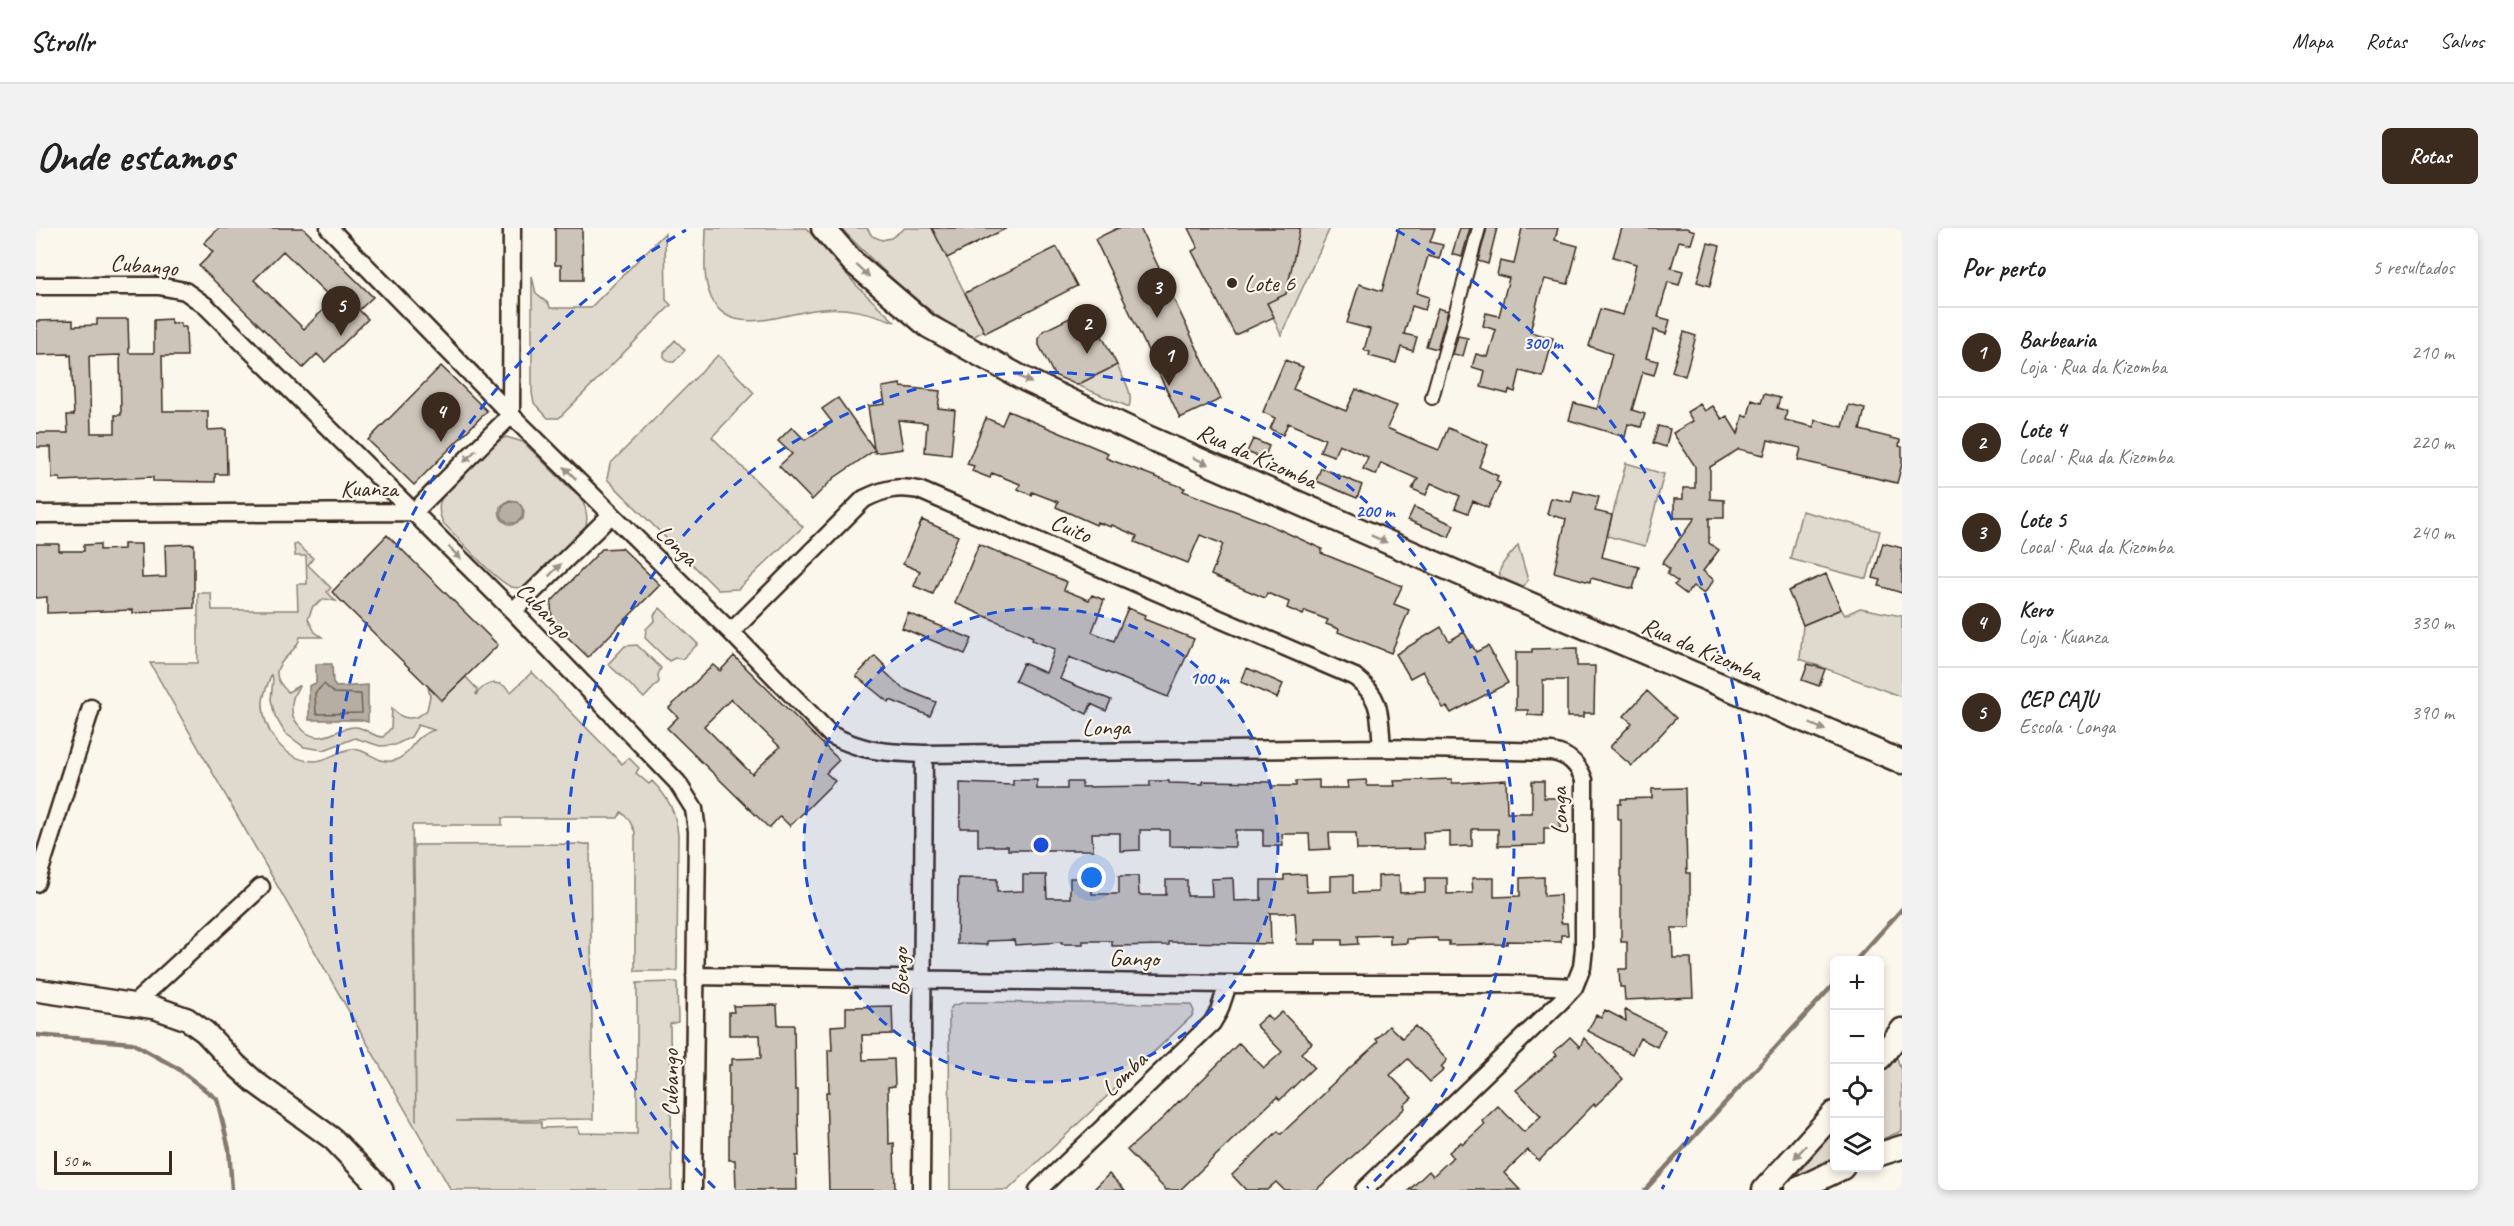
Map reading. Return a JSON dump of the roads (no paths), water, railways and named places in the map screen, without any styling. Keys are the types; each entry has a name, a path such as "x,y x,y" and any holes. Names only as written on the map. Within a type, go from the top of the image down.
{"main road":[{"name":"Rua da Kizomba","path":"823,228 853,262 928,326 1024,380 1145,436 1488,586 1902,762"},
{"path":"1884,1053 1902,1030"},
{"path":"1764,1190 1830,1117"},
{"path":"1884,1153 1902,1147"},
{"path":"1796,1190 1832,1172"}],"street":[{"name":"Longa","path":"329,228 511,415 831,735 871,751 924,754 1382,748 1564,754 1580,770 1584,780 1584,948 1582,967 1574,987 1364,1190"},
{"path":"511,415 512,228"},
{"path":"1432,398 1479,228"},
{"name":"Cubango","path":"36,286 159,285 185,291 214,314 414,512 513,611 677,782 694,809 697,831 693,1190"},
{"name":"Kuanza","path":"36,514 414,512 511,415"},
{"name":"Cuito","path":"730,632 864,499 883,490 900,487 919,489 1355,677 1370,688 1377,703 1382,748"},
{"path":"513,611 611,514"},
{"path":"36,883 91,708"},
{"name":"Bengo","path":"921,1190 924,754"},
{"path":"133,1005 261,887"},
{"name":"Gango","path":"695,976 1228,984 1509,984 1574,987"},
{"name":"Lomba","path":"1038,1190 1212,1023 1219,1011 1228,984"},
{"path":"36,990 171,1012 187,1019 205,1032 256,1083 333,1139 382,1190"}],"water":[{"path":"512,501 520,504 523,512 520,520 512,523 504,520 501,512 504,504"},
{"path":"316,664 332,664 333,683 336,687 368,685 368,722 309,720 309,686 316,683"}],"waterway":[{"path":"1860,956 1902,909"},
{"path":"1645,1190 1830,988"},
{"path":"36,1035 132,1043 177,1068 217,1099 229,1149 232,1190"}],"place":[{"name":"Lote 6","path":"1232,283"},
{"name":"Lote 5","path":"1157,318"},
{"name":"CEP CAJU","path":"341,336"},
{"name":"Lote 4","path":"1087,354"},
{"name":"Barbearia","path":"1169,386"},
{"name":"Kero","path":"441,442"}]}
